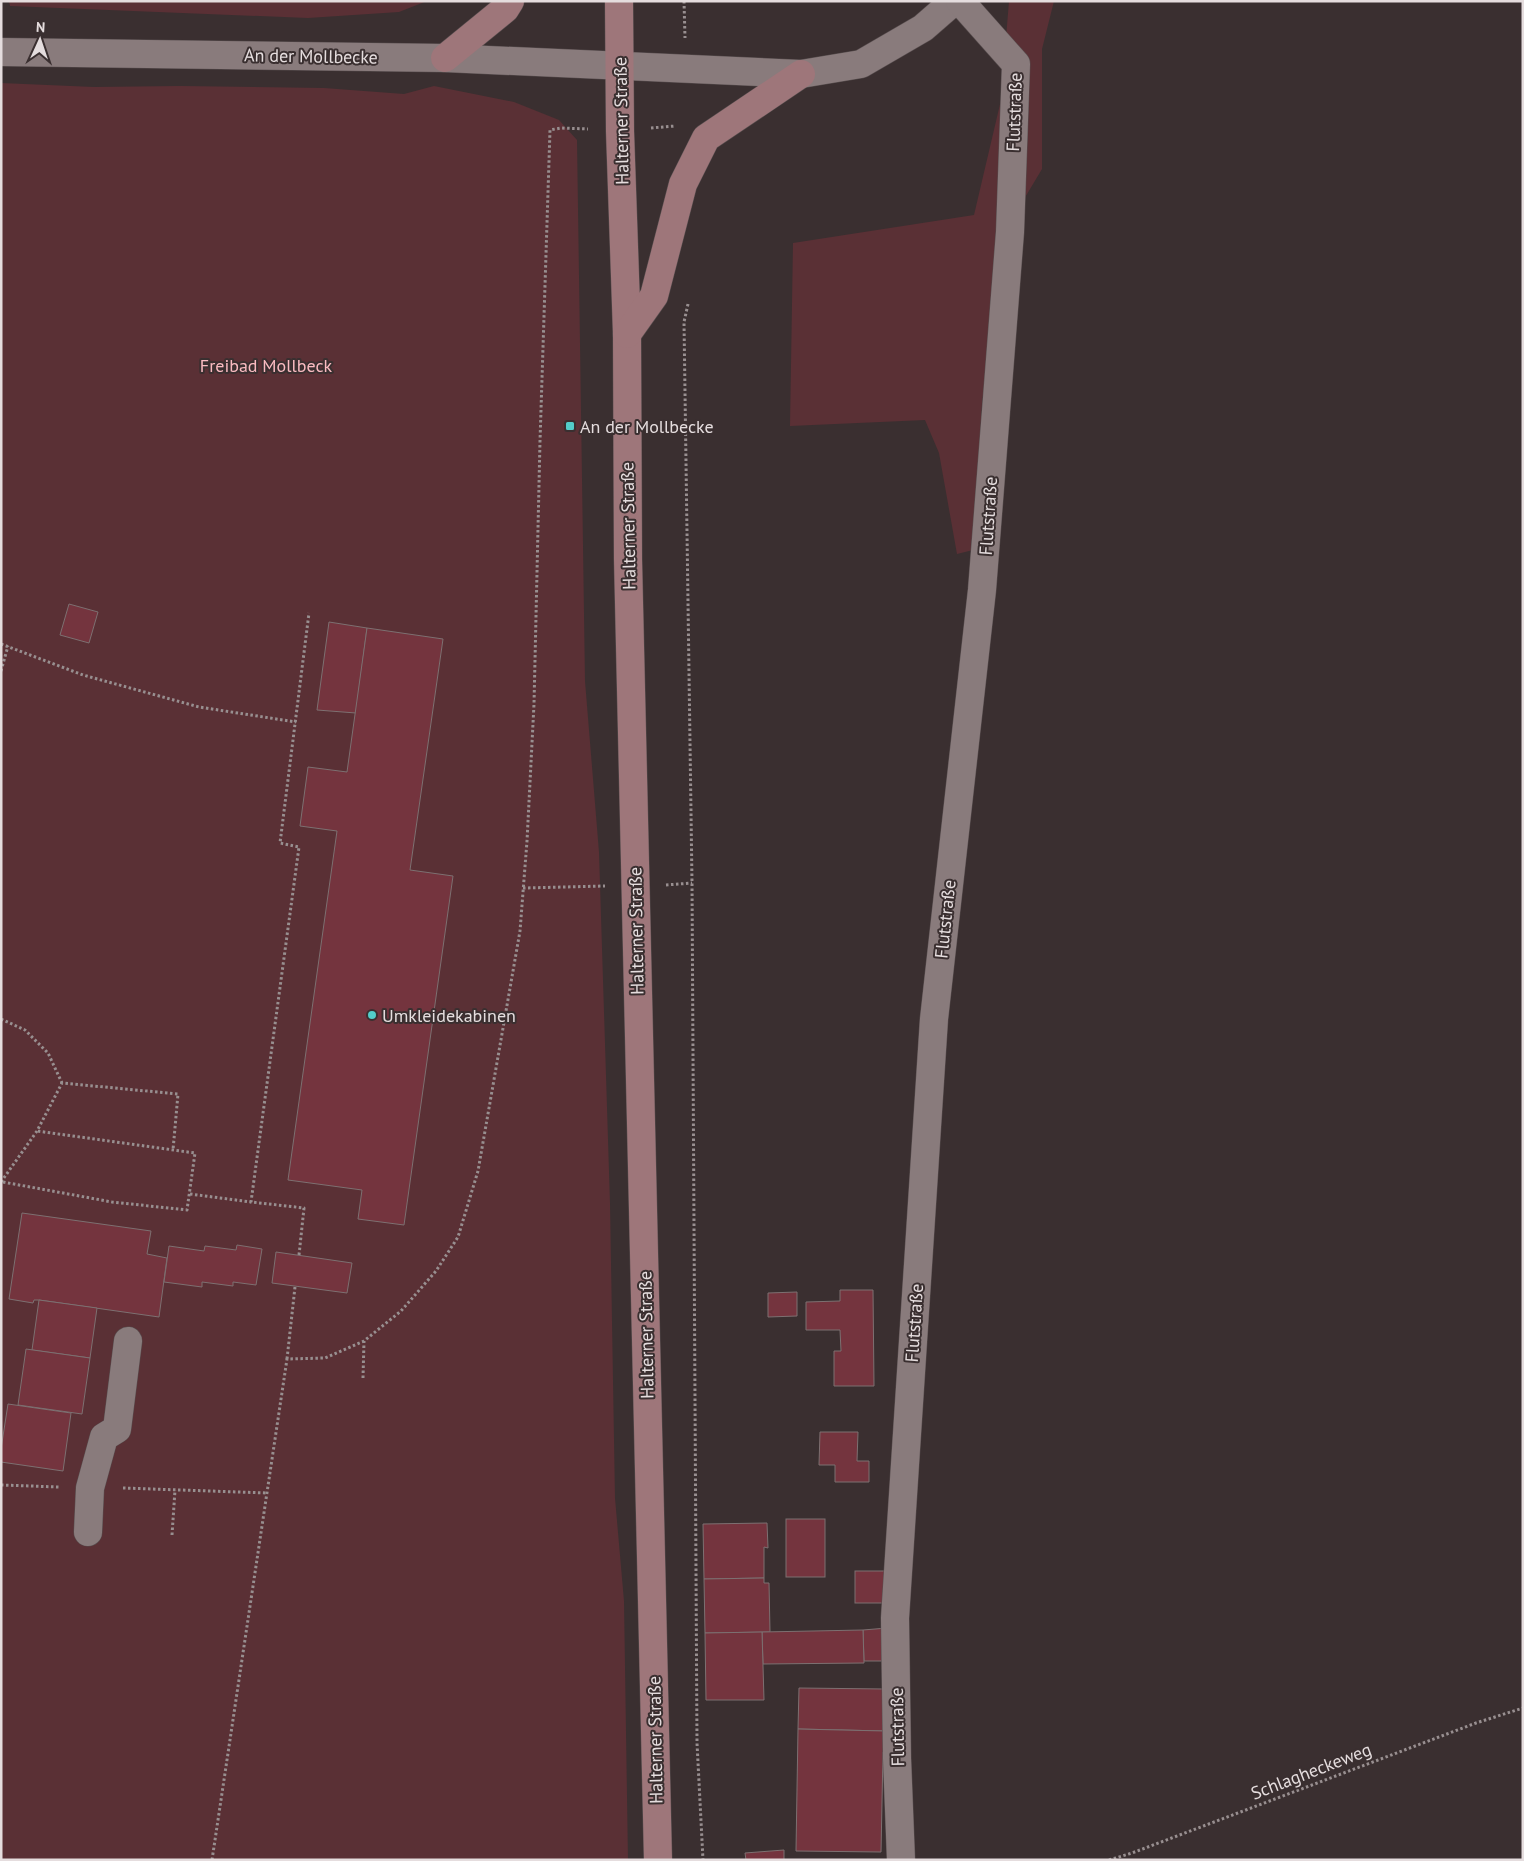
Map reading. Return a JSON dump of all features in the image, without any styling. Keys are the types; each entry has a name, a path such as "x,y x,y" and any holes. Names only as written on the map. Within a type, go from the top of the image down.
{"main road":[{"path":"445,58 505,9 510,1"},
{"name":"Halterner Straße","path":"619,1 620,131 627,334 628,559 658,1860"},
{"path":"627,334 654,296 683,184 706,138 801,74"}],"street":[{"path":"620,66 801,74 860,64 923,28 954,1"},
{"name":"Flutstraße","path":"901,1860 895,1618 934,1019 982,590 1010,232 1016,64 960,1"},
{"name":"An der Mollbecke","path":"1,52 445,58 620,66"},
{"path":"88,1532 90,1488 104,1436 117,1429 128,1341"}],"path":[{"path":"684,1 687,70"},
{"path":"287,1359 326,1358 364,1341 401,1311 436,1271 458,1237 478,1172 520,931 523,888 534,704 550,130 560,128 620,131 693,125 706,138"},
{"path":"688,303 684,322 691,785 697,1723 703,1860"},
{"path":"251,1202 299,847 280,843 309,613"},
{"path":"1,644 83,675 199,708 296,722"},
{"path":"1,671 8,646"},
{"path":"523,888 635,886"},
{"path":"1,1019 25,1030 48,1053 62,1083"},
{"path":"37,1131 195,1153 187,1210 112,1202 2,1182 37,1131 62,1083"},
{"path":"62,1083 178,1094 173,1150"},
{"path":"190,1194 304,1208 299,1255"},
{"path":"212,1860 287,1359 296,1286"},
{"path":"363,1378 364,1341"},
{"path":"1,1485 267,1493"},
{"path":"172,1535 175,1490"},
{"name":"Schlagheckeweg","path":"1110,1860 1476,1723 1523,1708"}],"green space":[{"path":"9,1 427,1 399,12 308,18 10,6"},
{"path":"1009,1 1054,1 1042,49 1042,169 1002,236 982,403 973,550 957,554 939,453 925,420 790,426 793,243 974,215 1001,100"},
{"name":"Freibad Mollbeck","path":"1,83 94,87 324,88 404,94 434,86 514,102 559,120 577,140 585,681 599,852 610,1203 615,1498 624,1601 628,1860 1,1860"}],"building":[{"path":"69,604 98,612 89,643 60,635"},
{"path":"329,622 367,628 356,713 317,710"},
{"name":"Umkleidekabinen","path":"367,628 443,639 410,870 453,876 404,1225 358,1219 362,1190 288,1180 337,831 300,826 308,767 347,772"},
{"path":"22,1213 151,1231 147,1254 167,1258 159,1317 39,1300 34,1300 33,1303 9,1299"},
{"path":"237,1245 262,1249 256,1285 233,1282 233,1286 202,1282 202,1287 164,1282 169,1246 204,1251 205,1246 236,1250"},
{"path":"276,1252 352,1263 347,1293 272,1283"},
{"path":"840,1290 873,1290 874,1386 834,1386 834,1351 841,1351 840,1330 806,1330 806,1302 840,1301"},
{"path":"797,1292 797,1316 768,1317 768,1293"},
{"path":"39,1300 97,1308 90,1358 32,1350"},
{"path":"26,1349 90,1358 82,1414 18,1405"},
{"path":"8,1404 71,1413 63,1471 1,1462 1,1449"},
{"path":"820,1432 858,1432 857,1461 869,1461 869,1482 835,1482 835,1465 819,1465"},
{"path":"786,1519 825,1519 825,1577 786,1577"},
{"path":"767,1523 768,1548 764,1547 764,1578 704,1579 703,1524"},
{"path":"855,1571 886,1571 886,1603 855,1603"},
{"path":"764,1578 764,1583 769,1583 770,1632 705,1633 704,1579"},
{"path":"887,1628 886,1661 864,1661 863,1630"},
{"path":"863,1630 864,1663 763,1664 762,1632"},
{"path":"762,1632 764,1700 706,1700 705,1633"},
{"path":"799,1688 885,1689 885,1731 798,1729"},
{"path":"798,1729 885,1731 881,1852 796,1851"},
{"path":"784,1850 784,1860 746,1860 745,1853"}],"place":[{"name":"An der Mollbecke","path":"570,426"},
{"name":"Umkleidekabinen","path":"372,1015"}]}
